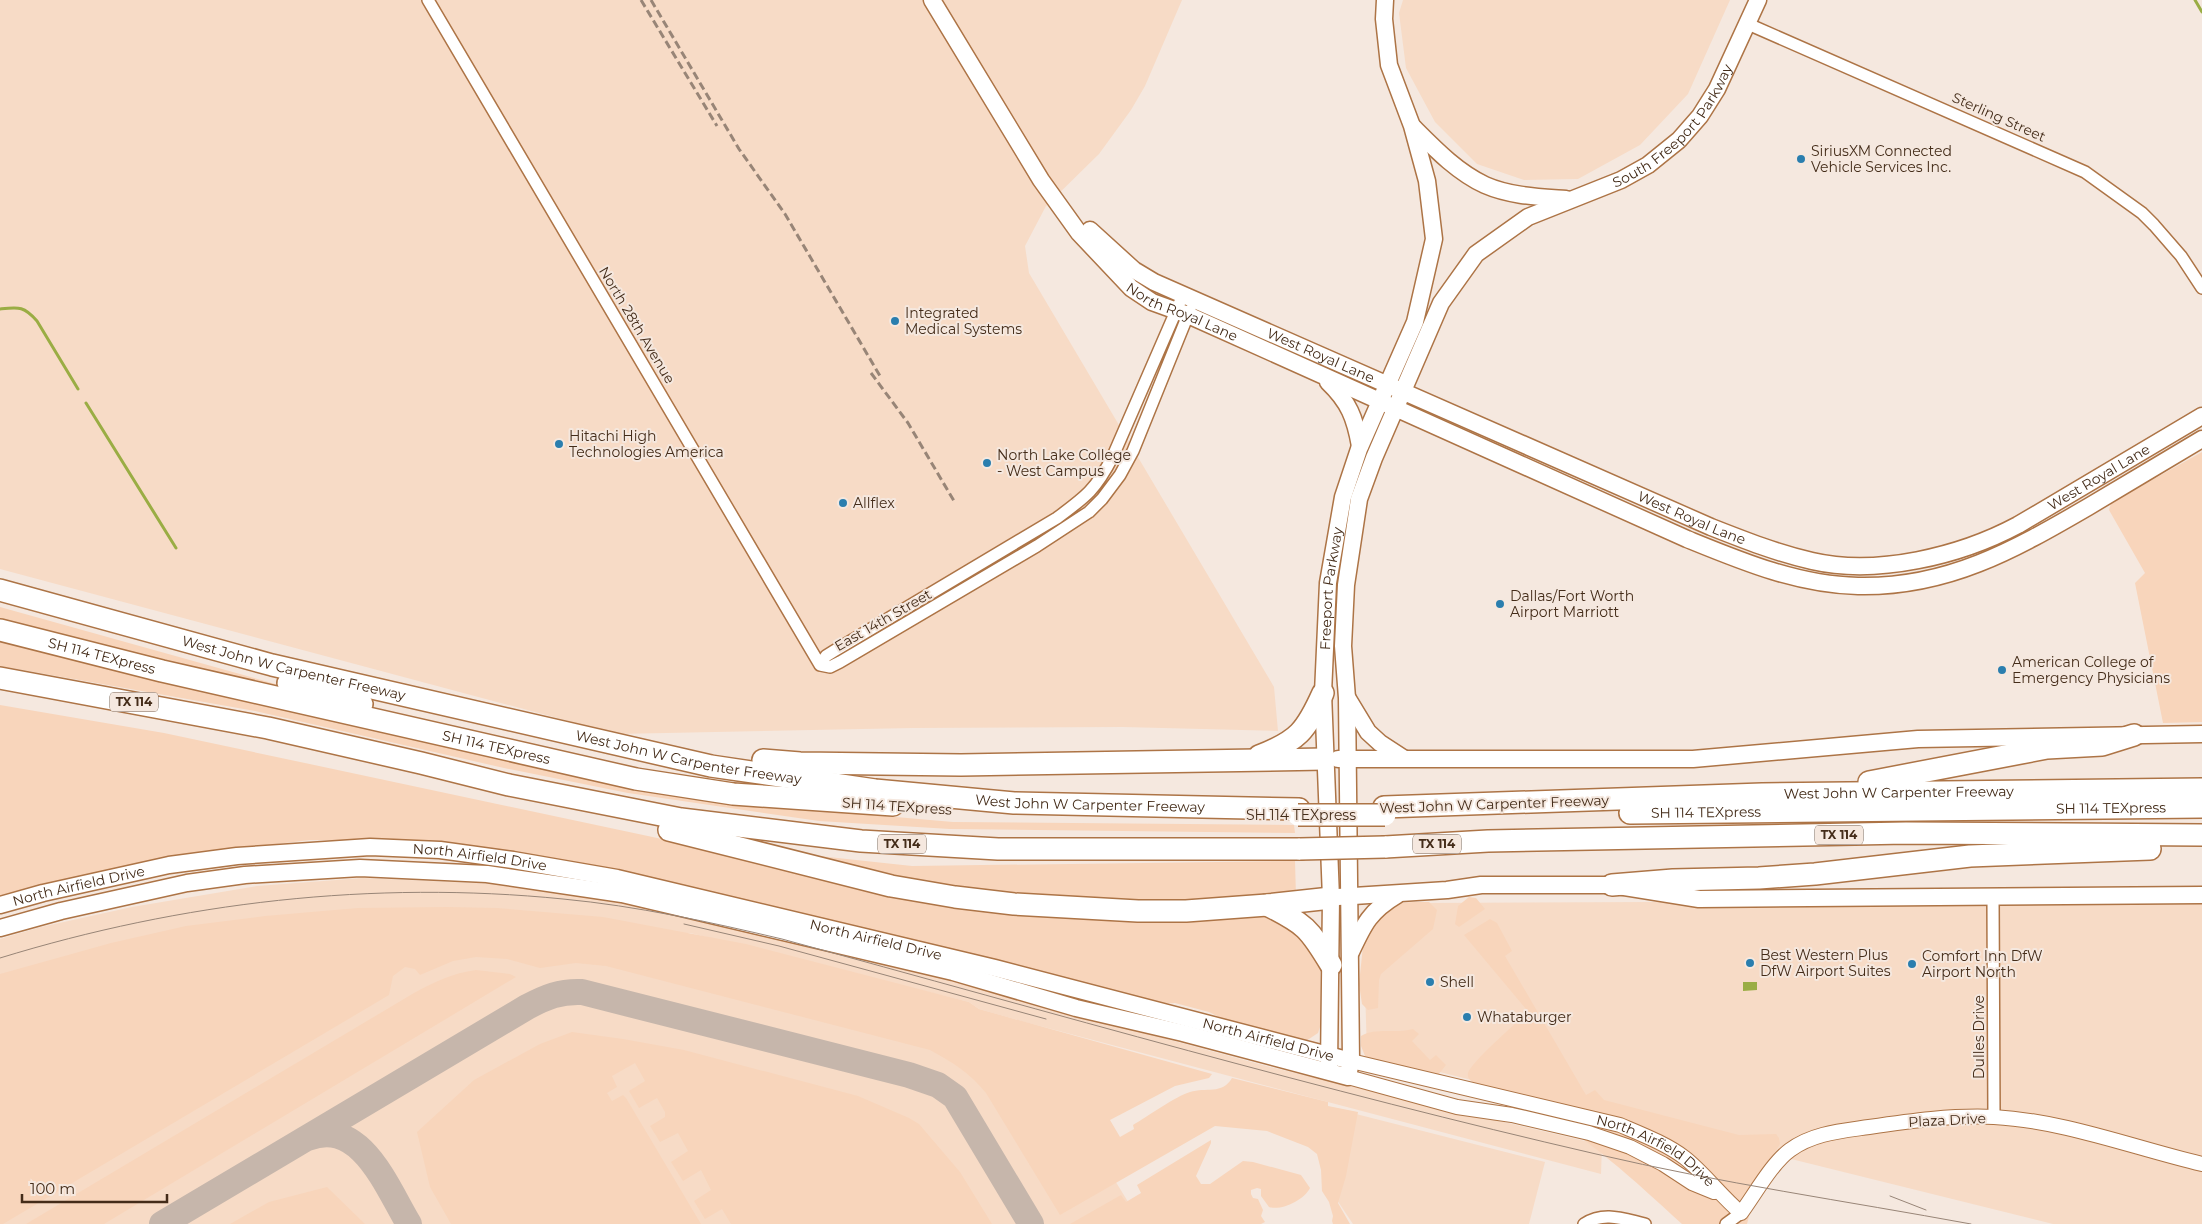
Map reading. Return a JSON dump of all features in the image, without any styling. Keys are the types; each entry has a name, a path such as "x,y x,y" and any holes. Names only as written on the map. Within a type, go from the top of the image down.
{"highway":[{"name":"West John W Carpenter Freeway","path":"0,590 272,665 711,766 855,787 1006,802 1299,812 1384,811 1762,794 2202,788"},
{"name":"SH 114 TEXpress","path":"0,630 162,671 489,747 636,779 733,794 1050,816 1299,812"},
{"path":"186,641 273,678 441,727 478,739 489,747"},
{"name":"TX 114","path":"0,678 268,728 421,762 509,785 682,820 861,841 998,850 1300,849 1385,847 1488,840 1886,834 2196,835"},
{"path":"1244,761 1284,746 1301,732 1312,716 1323,693"},
{"path":"1762,794 1784,783 1867,782 2037,750 2102,745 2134,734"},
{"path":"649,751 714,753 782,762 961,765 1326,759"},
{"path":"509,785 538,803 679,832 891,886 955,897 1014,904 1138,911 1195,910 1340,897"},
{"name":"SH 114 TEXpress","path":"1384,811 2202,807"},
{"path":"1612,885 1673,880 1759,878 1815,874 1970,856 2171,848 2196,835"},
{"path":"1267,905 1304,925 1317,941 1340,960"}],"main road":[{"name":"North Royal Lane","path":"932,0 1041,180 1065,210 1134,270 1186,305 1323,376 1388,404"},
{"name":"Freeport Parkway","path":"1348,1077 1351,1061 1340,960 1340,897 1348,758 1344,646 1346,596 1359,499 1415,322 1434,240 1427,182 1412,126 1389,65 1384,19 1385,0"},
{"path":"1748,24 1758,0"},
{"name":"South Freeport Parkway","path":"1570,199 1621,180 1648,165 1678,140 1700,116 1717,90 1748,24"},
{"path":"1412,126 1455,167 1486,185 1520,195 1570,199"},
{"name":"Freeport Parkway","path":"1395,387 1415,367 1441,303 1476,254 1528,217 1570,199"},
{"name":"West Royal Lane","path":"1186,305 1395,387 1746,540 1814,562 1847,565 1884,564 1933,557 1959,550 2001,534 2202,416"},
{"path":"1323,376 1340,393 1351,410 1360,446"},
{"name":"Freeport Parkway","path":"1340,897 1326,759 1323,693 1328,595 1335,538 1343,497 1360,446 1388,404"},
{"name":"West Royal Lane","path":"1388,404 1719,552 1778,573 1820,582 1857,586 1919,581 1990,560 2027,542 2202,439"},
{"path":"2087,483 2098,501"},
{"path":"1661,527 1670,508"},
{"path":"1884,564 1886,585"},
{"path":"1328,595 1346,596"},
{"path":"1347,698 1368,732 1380,743 1403,758"},
{"path":"1326,759 1693,758 1918,739 2202,734"},
{"name":"North Airfield Drive","path":"0,905 43,892 106,878 169,865 237,856 361,847 440,850 513,860 617,878 995,968 1297,1048 1330,1064 1348,1077"},
{"name":"North Airfield Drive","path":"0,928 187,883 304,870 368,868 487,874 622,894 953,972 1076,1008 1330,1064 1351,1061"},
{"path":"106,878 110,900"},
{"path":"1340,897 1481,885 1612,885 1699,899 2202,895"},
{"path":"1340,960 1364,924 1379,906 1400,893"},
{"name":"Freeport Parkway","path":"1330,1064 1331,1014 1340,960"},
{"path":"1297,1048 1316,1040 1323,1033 1331,1014"}],"street":[{"name":"North 28th Avenue","path":"428,0 820,665"},
{"name":"Sterling Street","path":"1748,24 2085,172 2142,213 2181,256 2202,288"},
{"name":"East 14th Street","path":"1186,305 1133,451 1120,475 1100,502 1066,528 1038,546 840,662 830,667 820,665 826,656 1058,518 1089,494 1100,481 1114,456 1186,305"},
{"name":"Dulles Drive","path":"1993,897 1994,1117"},
{"name":"North Airfield Drive","path":"1351,1061 1620,1125 1645,1136 1685,1158 1721,1196 1741,1213"},
{"name":"North Airfield Drive","path":"1348,1077 1457,1107 1512,1115 1588,1133 1630,1147 1663,1164 1692,1183 1721,1196"},
{"name":"Plaza Drive","path":"1726,1224 1741,1213 1777,1161 1790,1150 1822,1134 1900,1122 1994,1117 2038,1123 2202,1164"},
{"path":"1584,1224 1599,1216 1610,1216 1644,1224"}],"shaded area":[{"path":"0,0 1182,0 1145,86 1131,110 1099,154 1046,206 1025,246 1029,273 1274,687 1278,731 1123,727 913,728 617,734 0,569"},
{"path":"1403,0 1730,0 1688,94 1640,145 1578,179 1524,180 1477,164 1435,122 1406,68 1399,13"},
{"path":"2202,452 2202,722 2163,723 2135,583 2145,573 2109,510 2111,503"},
{"path":"0,607 329,699 0,622"},
{"path":"0,635 827,811 953,822 1294,825 1295,833 950,829 819,821 628,793 504,768 255,711 0,666"},
{"path":"0,705 164,733 756,859 929,902 1272,917 1298,930 1320,967 1321,1024 1318,1033 1306,1041 1233,1024 1209,1012 1175,1003 1157,1004 839,922 635,878 424,844 424,841 310,840 162,858 0,897"},
{"path":"791,853 912,866 1295,861 1296,897 1225,904 987,897"},
{"path":"363,878 499,884 565,891 664,909 775,933 1270,1067 1602,1145 1601,1174 1025,1022 979,1009 969,1002 690,933 0,979 0,939 41,927 132,907 257,886"},
{"path":"1469,897 1476,898 1485,909 1459,927 1455,924 1458,906"},
{"path":"2202,900 2202,1224 2053,1224 1367,1054 1364,953 1418,903"},
{"path":"1429,902 1437,910 1433,929 1381,974 1378,1008 1368,1010 1362,1004 1359,984 1363,946 1369,931 1382,915 1397,903"},
{"path":"358,908 497,908 603,917 746,944 969,1002 979,1009 1212,1074 1209,1078 1175,1086 1110,1120 1120,1137 1134,1129 1133,1125 1177,1098 1190,1092 1219,1089 1232,1078 1328,1102 1328,1106 1358,1112 1346,1176 1338,1203 1350,1224 1333,1224 1329,1202 1322,1191 1321,1170 1317,1154 1308,1147 1267,1131 1215,1126 1060,1215 986,1093 960,1068 930,1050 606,966 576,963 540,968 507,959 476,957 453,961 420,975 415,969 405,967 393,976 389,995 3,1224 0,1224 0,974 111,943 186,926 265,916"},
{"path":"1490,919 1497,923 1512,951 1505,956 1586,1095 1595,1090 1604,1100 1739,1135 1776,1134 1780,1144 1759,1177 1747,1224 1682,1224 1610,1160 1572,1131 1531,1106 1474,1083 1468,1077 1470,1069 1493,1044 1525,1015 1526,1009 1464,935"},
{"path":"384,941 827,972 1106,1166 1130,1205 1130,1224 0,1224"},
{"path":"476,970 510,974 516,977 104,1224 26,1224 414,993 444,978"},
{"path":"1743,982 1757,982 1757,990 1743,991"},
{"path":"1413,1029 1419,1034 1412,1041 1430,1060 1436,1055 1446,1065 1438,1075 1425,1074 1365,1056 1361,1046 1361,1036 1379,1031"},
{"path":"572,1032 684,1050 858,1096 909,1118 919,1124 960,1172 992,1224 731,1224 722,1209 705,1219 694,1201 711,1190 701,1170 683,1181 671,1162 688,1151 678,1133 660,1142 650,1126 665,1117 665,1112 657,1098 639,1108 629,1091 645,1081 635,1063 612,1076 617,1087 607,1093 612,1101 623,1095 626,1098 701,1224 451,1224 430,1187 417,1132 474,1080 540,1044"},
{"path":"1356,1114 1545,1162 1529,1224 1353,1224 1335,1197"},
{"path":"1211,1140 1196,1176 1201,1184 1210,1184 1243,1161 1301,1175 1310,1188 1303,1197 1292,1204 1274,1208 1269,1207 1261,1196 1261,1189 1251,1190 1253,1198 1258,1199 1263,1210 1261,1216 1265,1222 1261,1224 1070,1224 1121,1195 1126,1202 1141,1193 1137,1185"},
{"path":"327,1187 365,1224 230,1224 269,1202"}],"waterway":[{"path":"2195,0 2202,12"},
{"path":"0,309 25,310 37,321 78,389"},
{"path":"86,403 176,548"}],"taxiway":[{"path":"162,1224 527,1007 553,995 574,992 582,992 909,1075 938,1085 955,1097 1031,1224"},
{"path":"308,1138 327,1134 343,1138 357,1146 381,1175 409,1224"}],"tram line":[{"path":"0,958 138,922 278,900 420,892 492,894 591,902 673,915 782,939 1290,1078 1596,1154 1736,1183 1971,1224"},
{"path":"684,924 779,946 1046,1019"},
{"path":"1890,1196 1926,1210"}],"railway":[{"path":"641,0 717,126"},
{"path":"651,0 739,149 785,214 880,376"},
{"path":"871,373 908,423 954,501"}],"place":[{"name":"SiriusXM Connected Vehicle Services Inc.","path":"1801,159"},
{"name":"Integrated Medical Systems","path":"895,321"},
{"name":"Hitachi High Technologies America","path":"559,444"},
{"name":"North Lake College - West Campus","path":"987,463"},
{"name":"Allflex","path":"843,503"},
{"name":"Dallas/Fort Worth Airport Marriott","path":"1500,604"},
{"name":"American College of Emergency Physicians","path":"2002,670"},
{"name":"Best Western Plus DfW Airport Suites","path":"1750,963"},
{"name":"Comfort Inn DfW Airport North","path":"1912,964"},
{"name":"Shell","path":"1430,982"},
{"name":"Whataburger","path":"1467,1017"}]}
